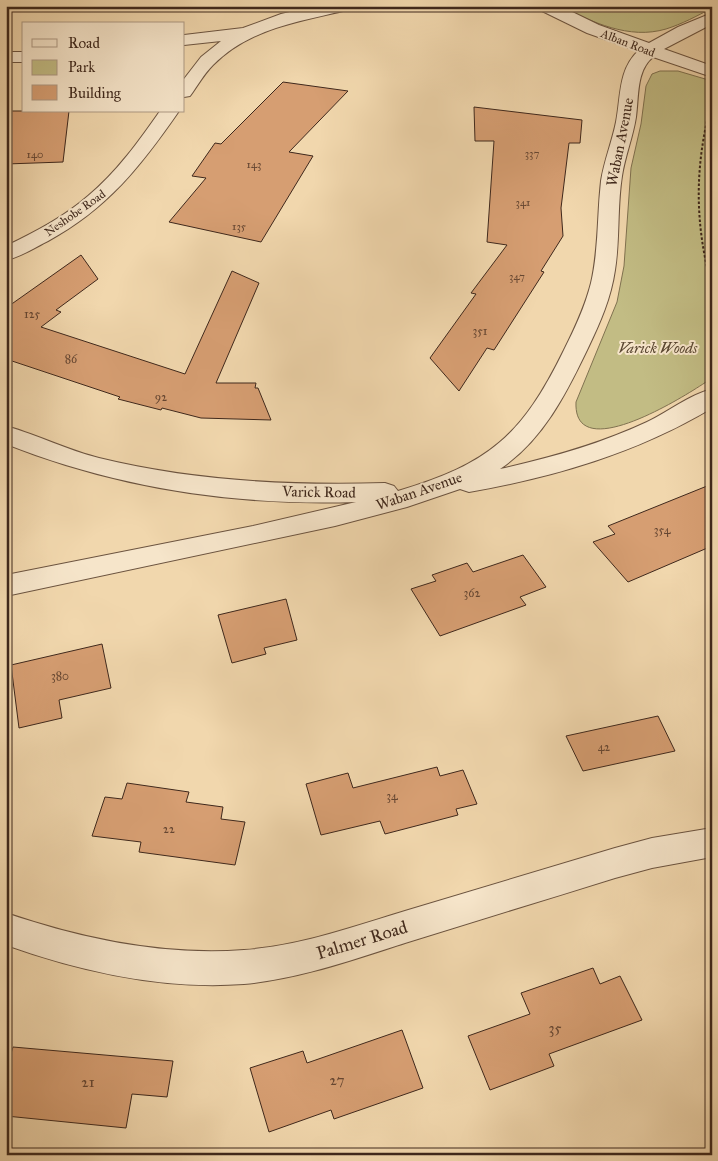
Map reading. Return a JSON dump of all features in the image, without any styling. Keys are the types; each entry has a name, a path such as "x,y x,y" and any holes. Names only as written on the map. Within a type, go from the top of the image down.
{"street":[{"path":"188,86 207,60 232,41 248,32 302,14 341,6"},
{"name":"Alban Road","path":"546,6 579,23 649,51 712,72"},
{"name":"Waban Avenue","path":"6,586 262,534 355,512 438,487 470,474 496,459 518,442 535,424 561,382 598,299 606,264 612,180 631,84 637,65 649,51 712,18"},
{"path":"185,40 248,32"},
{"path":"6,58 22,56"},
{"path":"185,63 192,73 188,86"},
{"name":"Neshobe Road","path":"6,254 64,223 106,191 136,158 169,112"},
{"name":"Varick Road","path":"6,434 38,448 90,465 119,472 194,484 311,493 370,493 438,487 524,472 604,448 666,422 712,397"},
{"name":"Palmer Road","path":"6,929 60,946 160,965 202,969 243,967 286,961 324,952 652,853 712,842"}],"path":[{"path":"712,100 703,131 698,176 700,230 712,288"}],"green space":[{"path":"560,6 712,6 712,8 666,29 638,32 611,28"},
{"name":"Varick Woods","path":"660,71 678,71 712,81 712,378 681,398 634,421 612,428 593,428 580,421 576,402 617,302 624,266 631,168 641,124 646,86 652,74"}],"building":[{"path":"283,82 348,91 289,152 313,156 261,242 169,222 206,178 192,176 215,143 221,144"},
{"path":"474,107 582,120 580,143 569,143 561,208 563,236 541,271 544,272 494,350 487,348 459,391 430,358 476,294 471,293 507,245 487,242 494,141 475,141"},
{"path":"6,111 69,112 63,162 6,164"},
{"path":"81,255 98,279 56,310 61,312 41,327 185,374 232,271 259,283 216,383 256,383 255,388 258,388 271,420 201,418 162,408 161,410 118,399 120,397 6,359 6,308"},
{"path":"712,484 712,546 628,582 593,542 615,534 608,526"},
{"path":"523,555 546,587 520,597 526,605 440,636 411,589 436,581 432,575 467,563 473,572"},
{"path":"286,599 297,640 264,648 266,654 232,663 218,615"},
{"path":"102,644 111,688 59,700 62,718 19,728 11,665"},
{"path":"658,716 675,751 583,771 566,736"},
{"path":"437,767 440,776 463,770 477,804 456,809 458,815 385,834 380,821 321,835 306,784 348,773 353,788"},
{"path":"127,783 189,792 186,802 223,807 221,819 245,822 235,865 139,852 141,842 92,836 105,797 122,799"},
{"path":"593,968 600,984 620,976 642,1020 549,1054 554,1066 490,1090 468,1036 530,1014 521,993"},
{"path":"402,1030 423,1088 334,1119 331,1110 269,1132 250,1068 303,1051 307,1063"},
{"path":"13,1047 173,1061 167,1097 132,1094 126,1128 6,1116 6,1070"}]}
